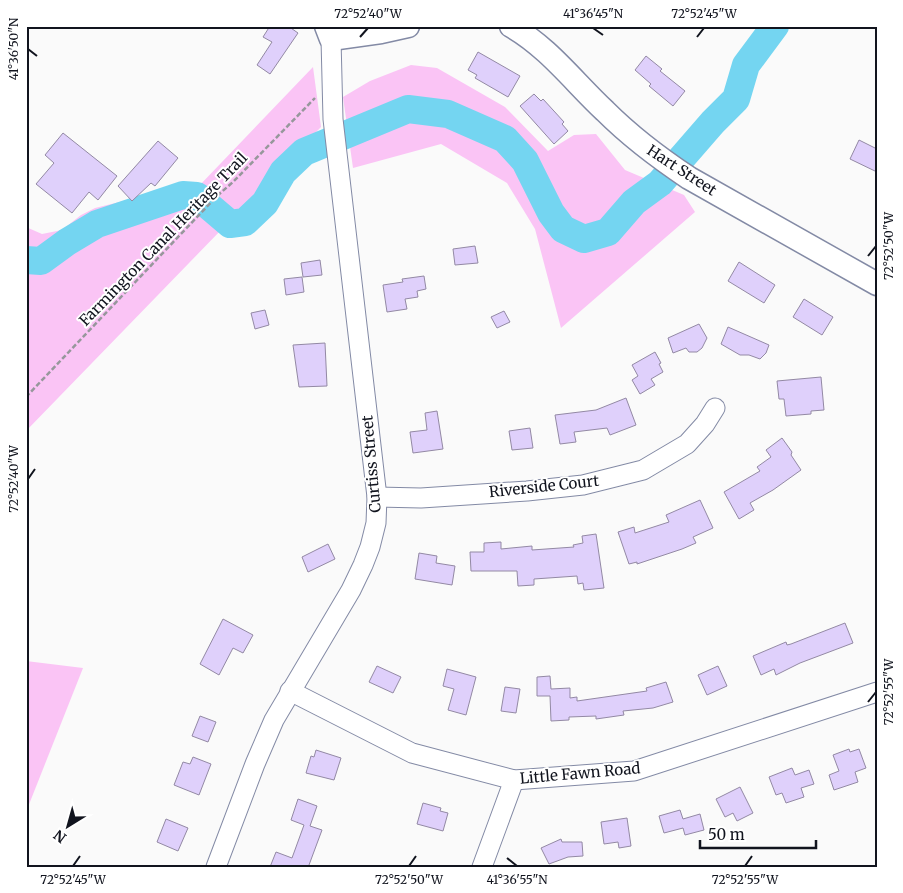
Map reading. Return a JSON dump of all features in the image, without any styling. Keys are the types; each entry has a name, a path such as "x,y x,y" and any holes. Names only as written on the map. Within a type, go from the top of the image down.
{"street":[{"path":"329,33 381,32 408,26"},
{"name":"Hart Street","path":"510,26 538,45 605,112 636,140 660,158 689,178 877,284"},
{"name":"Curtiss Street","path":"216,867 255,764 274,720 351,590 363,566 376,523 377,497 333,118 329,33"},
{"name":"Riverside Court","path":"377,497 421,498 527,492 584,485 643,470 687,444 705,424 715,408"},
{"name":"Little Fawn Road","path":"290,691 412,753 514,780 634,771 877,692"},
{"path":"482,867 514,780"}],"path":[{"name":"Farmington Canal Heritage Trail","path":"26,397 217,196 233,182 316,96"}],"shaded area":[{"path":"411,65 437,68 505,107 548,151 574,135 596,134 625,170 684,195 695,212 561,328 535,229 507,183 441,144 353,168 343,97 370,81"},
{"path":"313,67 321,127 26,431 26,227 42,234 62,230 81,215 95,208 152,194 175,211"},
{"path":"26,661 83,668 26,812"}],"building":[{"path":"270,26 288,26 298,33 270,74 257,65 272,42 263,37"},
{"path":"478,52 520,76 508,97 475,78 477,75 468,70"},
{"path":"646,56 662,69 660,71 685,91 673,106 649,86 651,84 635,70"},
{"path":"534,94 541,101 543,99 564,122 562,124 568,131 554,144 520,106"},
{"path":"63,133 117,176 98,200 89,192 72,213 36,184 54,163 45,155"},
{"path":"859,140 877,149 877,172 850,159"},
{"path":"158,141 178,158 155,186 151,183 132,201 118,186"},
{"path":"475,246 478,263 455,265 453,249"},
{"path":"320,260 322,275 303,277 301,263"},
{"path":"739,262 775,285 764,303 728,281"},
{"path":"424,276 426,289 417,291 418,297 405,299 407,309 387,312 383,285 403,282 402,279"},
{"path":"302,277 304,292 286,295 284,279"},
{"path":"804,299 833,317 822,335 793,317"},
{"path":"265,310 269,325 255,329 251,313"},
{"path":"504,311 510,322 497,328 491,317"},
{"path":"699,324 707,338 702,348 697,352 689,352 686,348 673,353 668,338"},
{"path":"728,327 769,345 766,353 760,359 749,355 740,355 721,344"},
{"path":"325,343 327,386 299,387 293,345"},
{"path":"655,352 663,372 651,379 655,385 640,394 632,380 638,376 632,365"},
{"path":"821,377 824,410 811,411 811,414 786,416 784,399 779,399 777,381"},
{"path":"626,398 636,425 610,435 607,428 574,432 576,442 560,444 555,415 596,410"},
{"path":"437,411 443,449 413,453 410,432 427,430 425,413"},
{"path":"530,428 533,448 512,450 509,431"},
{"path":"782,438 801,470 773,490 750,503 754,510 739,519 724,492 760,471 757,467 771,457 766,450"},
{"path":"700,500 713,528 693,537 696,543 682,549 637,564 637,562 629,564 618,532 634,527 635,533 669,522 666,515"},
{"path":"596,534 604,588 584,590 583,583 578,584 577,576 534,579 534,585 518,586 517,571 471,571 470,552 484,552 484,543 501,542 501,549 532,546 532,550 574,547 573,545 583,543 582,536"},
{"path":"328,544 335,559 308,572 302,557"},
{"path":"419,553 437,556 436,563 455,566 452,585 415,579"},
{"path":"223,619 253,635 243,653 233,648 219,675 200,664"},
{"path":"845,623 853,643 800,663 776,675 774,669 761,675 753,656 786,642 787,645 791,644"},
{"path":"377,666 401,677 393,693 369,682"},
{"path":"718,666 727,686 707,695 698,675"},
{"path":"447,669 476,677 466,715 448,710 454,689 443,686"},
{"path":"550,676 551,689 570,688 570,698 577,697 577,701 647,691 646,688 666,682 673,702 653,708 623,711 624,715 596,719 596,716 569,717 569,720 551,721 550,696 537,696 537,677"},
{"path":"505,687 520,689 516,713 501,711"},
{"path":"200,716 216,722 208,742 192,736"},
{"path":"849,749 850,752 859,749 866,768 855,772 858,782 834,790 829,775 839,771 833,755"},
{"path":"316,750 341,758 334,780 306,773 311,756 314,757"},
{"path":"193,757 211,764 199,795 174,785 183,762 190,764"},
{"path":"792,768 795,775 809,770 814,784 801,788 804,797 786,803 782,793 776,795 769,777"},
{"path":"740,787 753,813 737,821 733,813 725,817 716,799"},
{"path":"298,799 317,806 310,826 322,830 309,865 311,867 270,867 276,852 292,858 304,825 291,820"},
{"path":"423,803 441,808 440,811 448,813 443,831 417,824"},
{"path":"680,810 683,819 700,814 704,830 685,835 683,828 664,833 659,816"},
{"path":"627,818 631,846 619,848 618,842 604,844 601,822"},
{"path":"166,819 188,828 178,851 157,842"},
{"path":"561,839 562,842 582,842 583,856 568,857 549,864 541,848"}],"waterway":[{"path":"26,260 41,261 67,242 97,224 183,195 197,196 230,224 245,222 265,203 283,172 304,152 408,109 448,114 505,139 525,161 551,213 563,229 584,239 608,232 634,202 660,183 713,122 736,99 746,65 775,26"}]}
